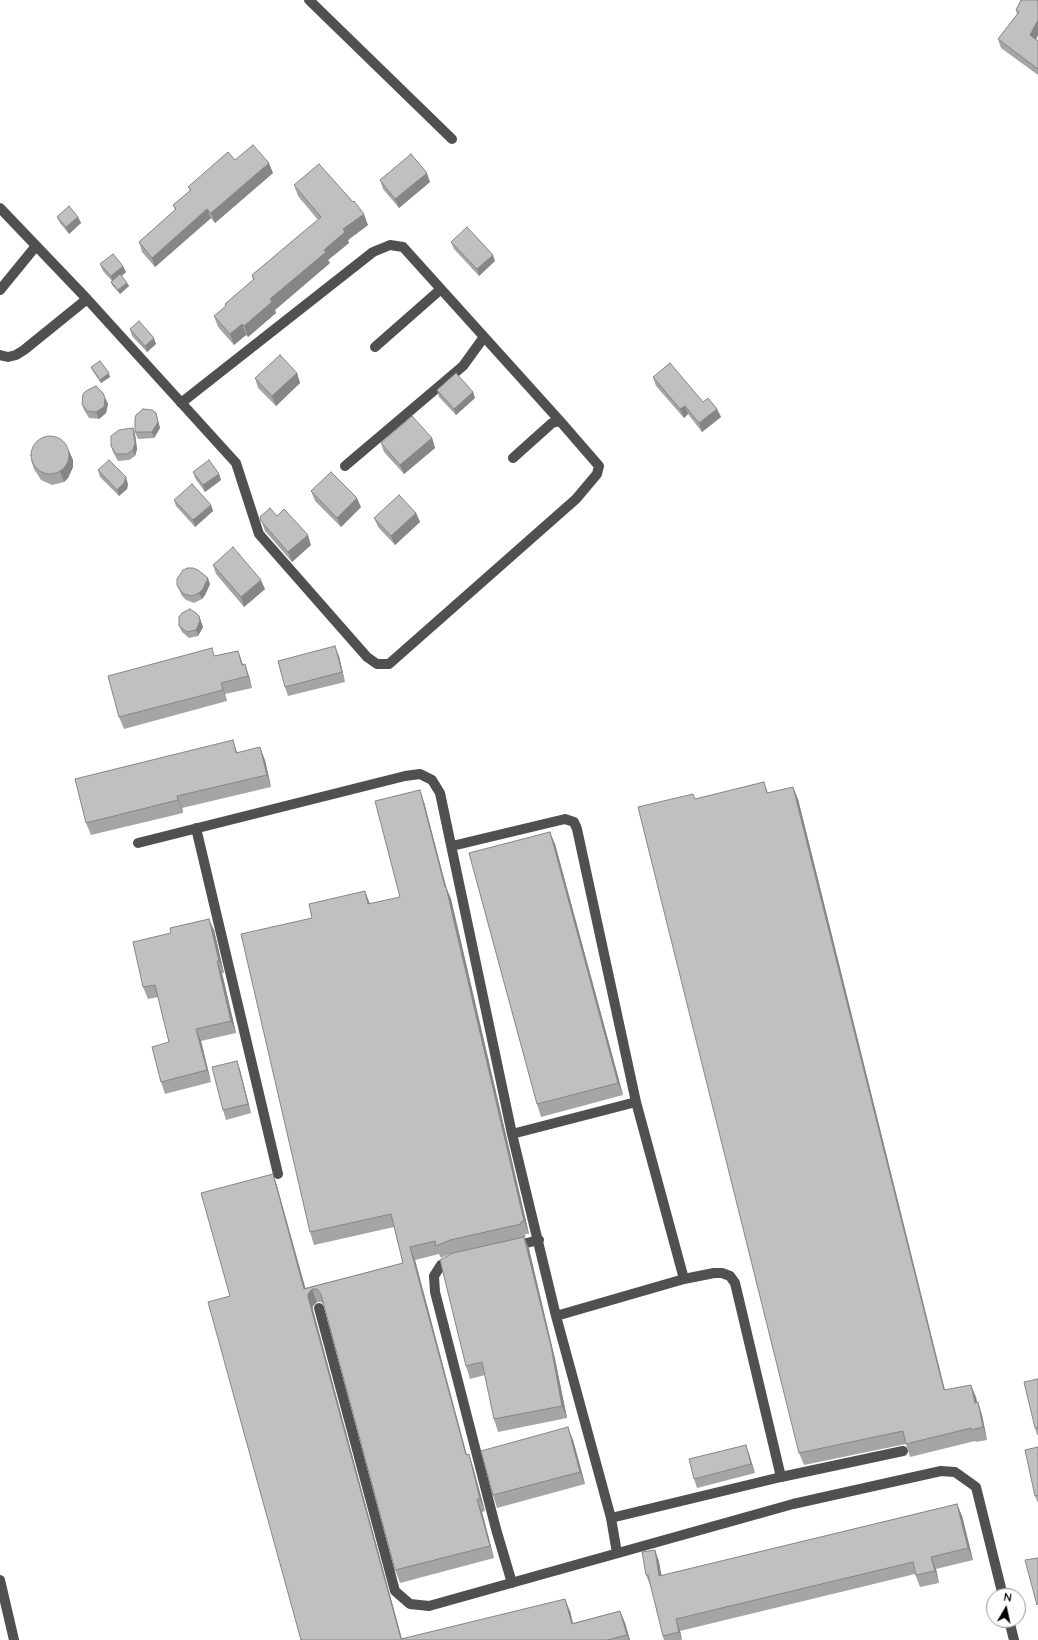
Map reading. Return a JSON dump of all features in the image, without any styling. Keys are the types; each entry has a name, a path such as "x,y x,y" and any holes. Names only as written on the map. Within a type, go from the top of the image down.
{"street":[{"path":"309,0 452,139"},
{"path":"0,208 87,300 181,403 236,463 258,534 366,657 376,664 389,664 576,499 596,474 599,466 403,247 390,245 373,252 181,403"},
{"path":"0,290 36,246"},
{"path":"375,347 441,289"},
{"path":"0,355 8,357 16,355 24,350 87,300"},
{"path":"345,466 464,366 484,337"},
{"path":"514,458 552,423 560,421"},
{"path":"138,843 405,776 420,774 432,780 440,792 512,1134 539,1240 556,1316 611,1518 617,1553"},
{"path":"452,846 565,819 574,822 577,829 636,1102 684,1279"},
{"path":"196,828 278,1174"},
{"path":"512,1134 636,1102"},
{"path":"501,1249 539,1240"},
{"path":"463,1257 441,1265 434,1276 435,1292 512,1583"},
{"path":"556,1316 684,1279 714,1273 722,1273 730,1276 735,1283 781,1477"},
{"path":"319,1308 396,1591 410,1604 429,1606 793,1504 941,1471 955,1472 976,1487 1001,1588"},
{"path":"611,1518 781,1477 903,1451"},
{"path":"0,1580 14,1640"},
{"path":"1011,1628 1014,1640"}],"building":[{"path":"1021,0 1038,0 1038,20 1030,35 1038,41 1038,69 998,39 1019,12 1016,10"},
{"path":"253,145 269,163 211,213 207,209 152,258 139,242 176,209 173,205 191,190 188,187 228,152 235,160"},
{"path":"411,154 427,173 395,199 380,180"},
{"path":"319,164 353,202 354,201 364,214 343,229 345,232 324,250 326,252 270,299 272,302 244,326 242,324 230,334 214,316 226,306 225,304 254,279 252,275 321,217 294,185"},
{"path":"69,206 78,217 66,227 57,217"},
{"path":"467,227 493,255 477,269 451,242"},
{"path":"113,254 123,266 111,276 100,264"},
{"path":"120,274 127,283 118,290 111,282"},
{"path":"139,321 154,338 145,346 130,329"},
{"path":"280,355 297,373 272,396 255,378"},
{"path":"100,361 109,373 100,380 91,367"},
{"path":"670,363 703,402 708,398 717,409 699,423 685,406 680,409 653,377"},
{"path":"456,373 473,392 454,409 437,390"},
{"path":"96,386 103,393 105,398 104,407 96,412 87,411 82,404 83,394"},
{"path":"143,409 152,410 156,413 158,422 152,432 135,432 136,415"},
{"path":"412,416 432,438 400,465 381,443"},
{"path":"133,428 135,443 133,450 127,454 116,454 111,446 111,436 119,430"},
{"path":"46,436 54,436 64,441 68,448 68,462 64,469 54,474 46,474 36,469 34,466 31,459 31,451 36,441 39,439"},
{"path":"109,460 126,477 124,483 117,490 98,470"},
{"path":"209,460 219,474 203,485 193,472"},
{"path":"331,472 357,498 337,518 311,491"},
{"path":"192,484 211,505 193,520 174,500"},
{"path":"399,495 416,513 391,536 374,518"},
{"path":"270,508 277,516 284,509 308,535 288,552 261,521 260,517"},
{"path":"233,547 261,580 241,597 213,565"},
{"path":"188,568 198,570 208,578 203,589 199,593 192,596 184,594 177,585 177,579 183,570"},
{"path":"190,609 199,616 200,621 196,630 187,632 179,626 179,617 182,613"},
{"path":"335,646 342,672 285,687 278,661"},
{"path":"212,648 214,656 238,651 242,665 245,664 248,676 221,683 223,690 119,717 108,676"},
{"path":"233,740 236,753 260,747 267,775 177,796 178,800 86,823 75,779"},
{"path":"764,782 767,793 793,787 944,1390 971,1385 975,1403 978,1402 983,1427 971,1430 971,1428 906,1444 903,1431 799,1453 638,807 693,794 695,799"},
{"path":"420,790 446,887 524,1221 521,1222 521,1224 450,1240 436,1246 435,1241 410,1247 466,1455 469,1454 480,1499 477,1499 490,1546 395,1570 321,1294 317,1289 312,1289 308,1294 308,1297 401,1639 565,1599 572,1624 620,1611 627,1635 607,1640 301,1640 208,1302 230,1296 201,1193 273,1174 304,1289 403,1263 391,1214 310,1232 241,934 312,918 309,904 365,891 368,904 400,897 375,801"},
{"path":"550,832 618,1083 537,1104 469,853"},
{"path":"209,919 231,1021 196,1029 207,1070 161,1082 152,1047 169,1042 155,985 143,987 133,942 171,933 170,928"},
{"path":"237,1061 248,1104 223,1110 212,1067"},
{"path":"524,1237 551,1346 562,1406 494,1419 482,1362 466,1366 440,1260 453,1253"},
{"path":"1038,1379 1038,1428 1035,1428 1024,1382"},
{"path":"568,1427 580,1472 493,1495 481,1451"},
{"path":"746,1445 751,1464 694,1479 689,1459"},
{"path":"1038,1447 1038,1495 1035,1496 1025,1450"},
{"path":"957,1504 968,1548 931,1557 935,1571 916,1575 913,1562 676,1619 679,1632 663,1636 648,1575 646,1575 642,1552 655,1550 659,1576"},
{"path":"1038,1558 1038,1604 1037,1605 1025,1560"}]}
